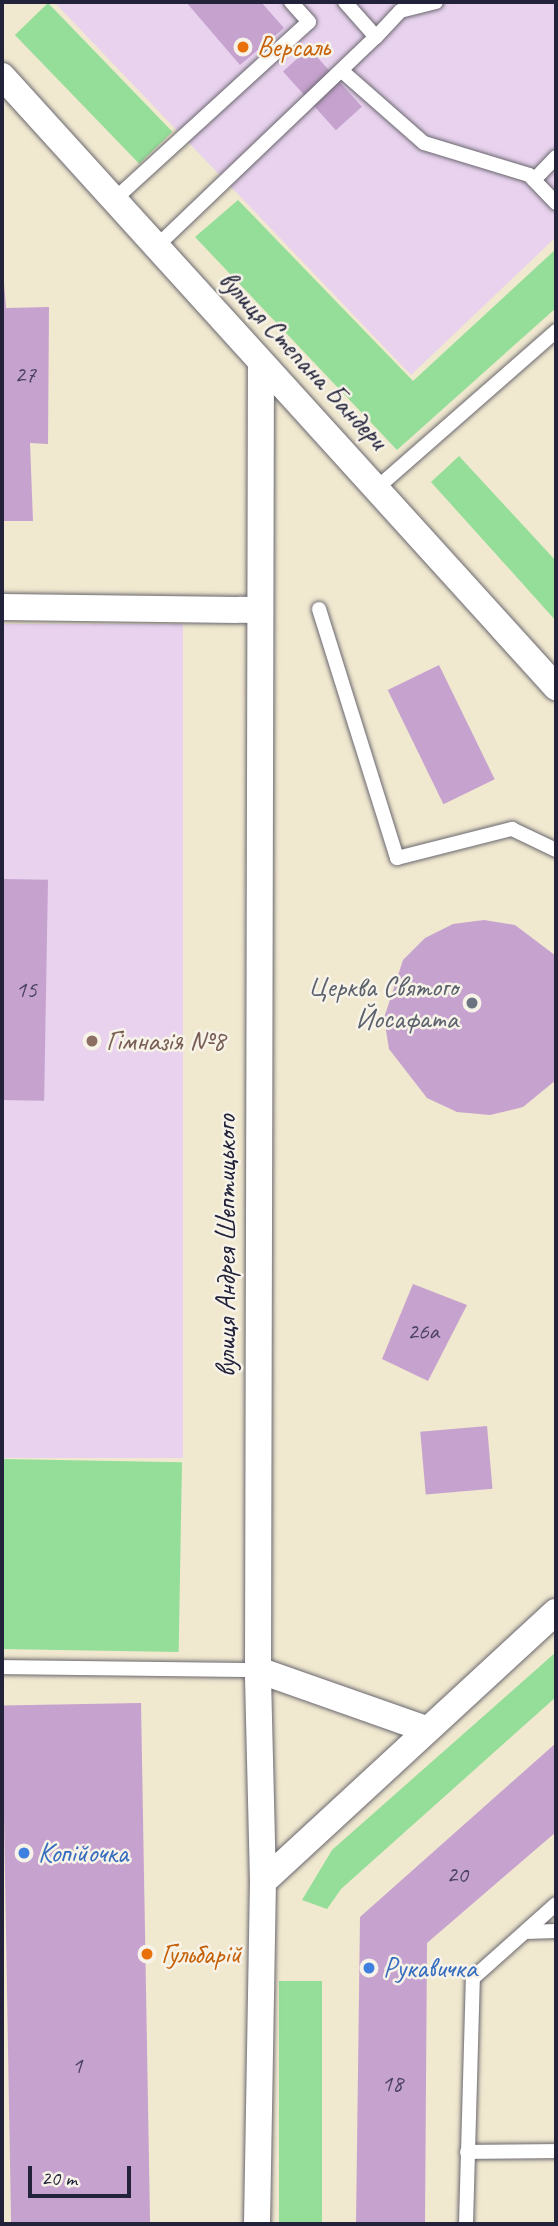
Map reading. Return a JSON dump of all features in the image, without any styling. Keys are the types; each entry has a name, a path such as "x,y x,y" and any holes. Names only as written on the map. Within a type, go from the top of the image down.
{"street":[{"name":"вулиця Степана Бандери","path":"2,76 158,245 261,366 378,487 556,687"},
{"name":"вулиця Андрея Шептицького","path":"257,2224 263,1882 258,1670 257,610 261,366"},
{"path":"2,607 257,610"},
{"path":"263,1882 556,1612"},
{"path":"258,1670 426,1729"}],"lane":[{"path":"116,198 309,22 291,2"},
{"path":"345,2 376,37"},
{"path":"158,245 342,71 400,11 436,2"},
{"path":"342,71 424,143 534,180 556,203"},
{"path":"534,180 556,157"},
{"path":"378,487 556,331"},
{"path":"319,609 397,858 512,829 556,850"},
{"path":"2,1667 258,1670"},
{"path":"466,2224 473,1978 556,1904"},
{"path":"526,1932 556,1931"},
{"path":"467,2152 556,2151"}],"shaded area":[{"path":"54,2 556,2 556,237 411,375"},
{"name":"Гімназія №8","path":"2,624 183,624 183,1458 2,1458"}],"green space":[{"path":"48,3 172,132 139,164 15,35"},
{"path":"238,200 413,381 556,249 556,308 397,450 195,237"},
{"path":"459,456 556,561 556,621 431,482"},
{"path":"2,1459 182,1462 179,1652 2,1649"},
{"path":"556,1652 556,1697 341,1889 327,1909 302,1900 332,1850"},
{"path":"279,1981 322,1981 322,2224 279,2224"}],"building":[{"name":"Версаль","path":"186,2 261,2 284,28 240,65"},
{"path":"309,48 362,107 336,130 283,71"},
{"path":"2,259 6,308 49,307 48,444 30,443 33,521 2,521"},
{"path":"439,665 495,779 443,804 388,690"},
{"path":"2,879 48,880 44,1101 2,1100"},
{"name":"Церква Святого Йосафата","path":"484,920 515,925 556,956 556,1080 523,1107 490,1115 457,1112 427,1098 389,1049 384,1018 403,960 425,938 453,924"},
{"path":"413,1284 467,1305 428,1381 382,1359"},
{"path":"487,1426 492,1489 426,1495 420,1432"},
{"path":"141,1703 150,2224 11,2224 2,1705"},
{"path":"556,1743 556,1832 427,1943 425,2224 356,2224 360,1917"}],"place":[{"name":"Версаль","path":"243,47"},
{"name":"Церква Святого Йосафата","path":"472,1003"},
{"name":"Гімназія №8","path":"92,1041"},
{"name":"Копійочка","path":"24,1853"},
{"name":"Гульбарій","path":"147,1954"},
{"name":"Рукавичка","path":"369,1968"}]}
